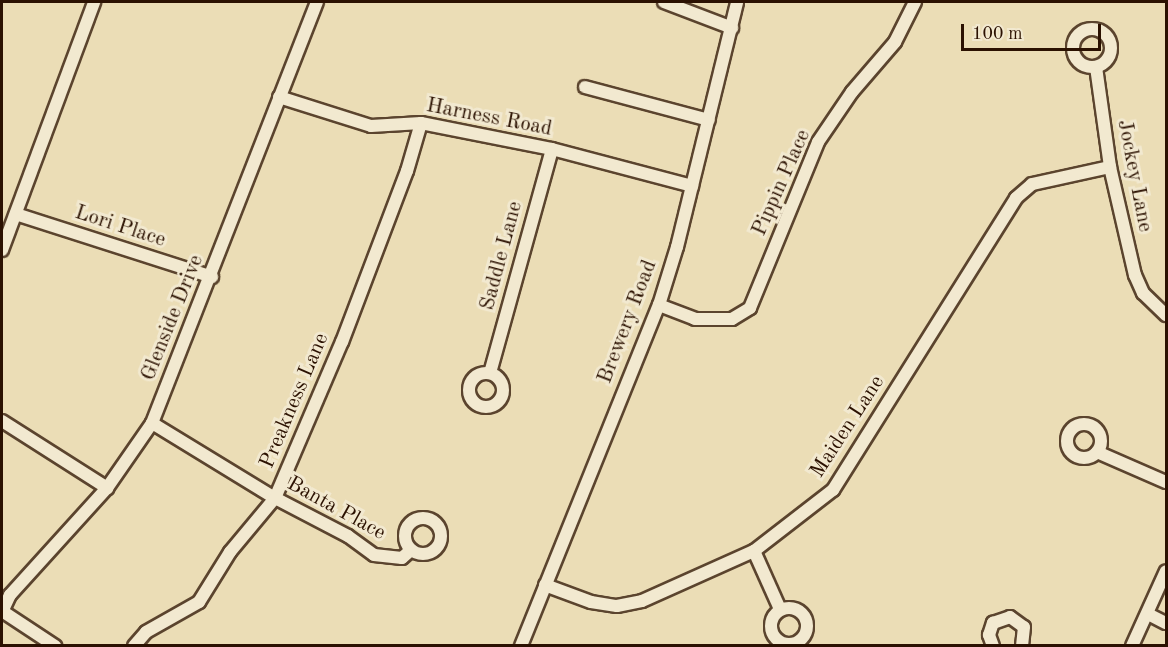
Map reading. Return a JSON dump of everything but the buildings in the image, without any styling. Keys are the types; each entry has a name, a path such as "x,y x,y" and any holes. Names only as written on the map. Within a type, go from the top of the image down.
{"street":[{"path":"2,250 94,2"},
{"name":"Glenside Drive","path":"2,611 10,595 107,488 152,423 212,277 317,2"},
{"path":"664,2 732,28"},
{"name":"Brewery Road","path":"521,645 659,305 709,120 737,2"},
{"name":"Pippin Place","path":"659,305 695,319 732,319 750,308 818,142 852,92 895,42 915,2"},
{"name":"Jockey Lane","path":"1096,67 1110,167 1135,275 1143,293 1167,315"},
{"path":"585,87 709,120"},
{"name":"Harness Road","path":"279,98 371,126 422,123 552,149 692,186"},
{"name":"Preakness Lane","path":"134,645 146,632 198,602 230,552 275,498 342,342 407,171 422,123"},
{"name":"Saddle Lane","path":"490,373 552,149"},
{"name":"Maiden Lane","path":"545,585 591,602 617,606 642,601 754,551 833,490 1016,198 1032,184 1110,167"},
{"name":"Lori Place","path":"16,214 212,277"},
{"path":"2,421 107,488"},
{"name":"Banta Place","path":"152,423 275,498 348,536 374,555 402,558 411,550"},
{"path":"1097,452 1167,482"},
{"path":"754,551 780,609"},
{"path":"1132,645 1167,571"},
{"path":"2,611 55,645"},
{"path":"1148,614 1167,623"},
{"path":"993,645 989,635 993,623 1010,617 1024,627 1022,645"}]}
